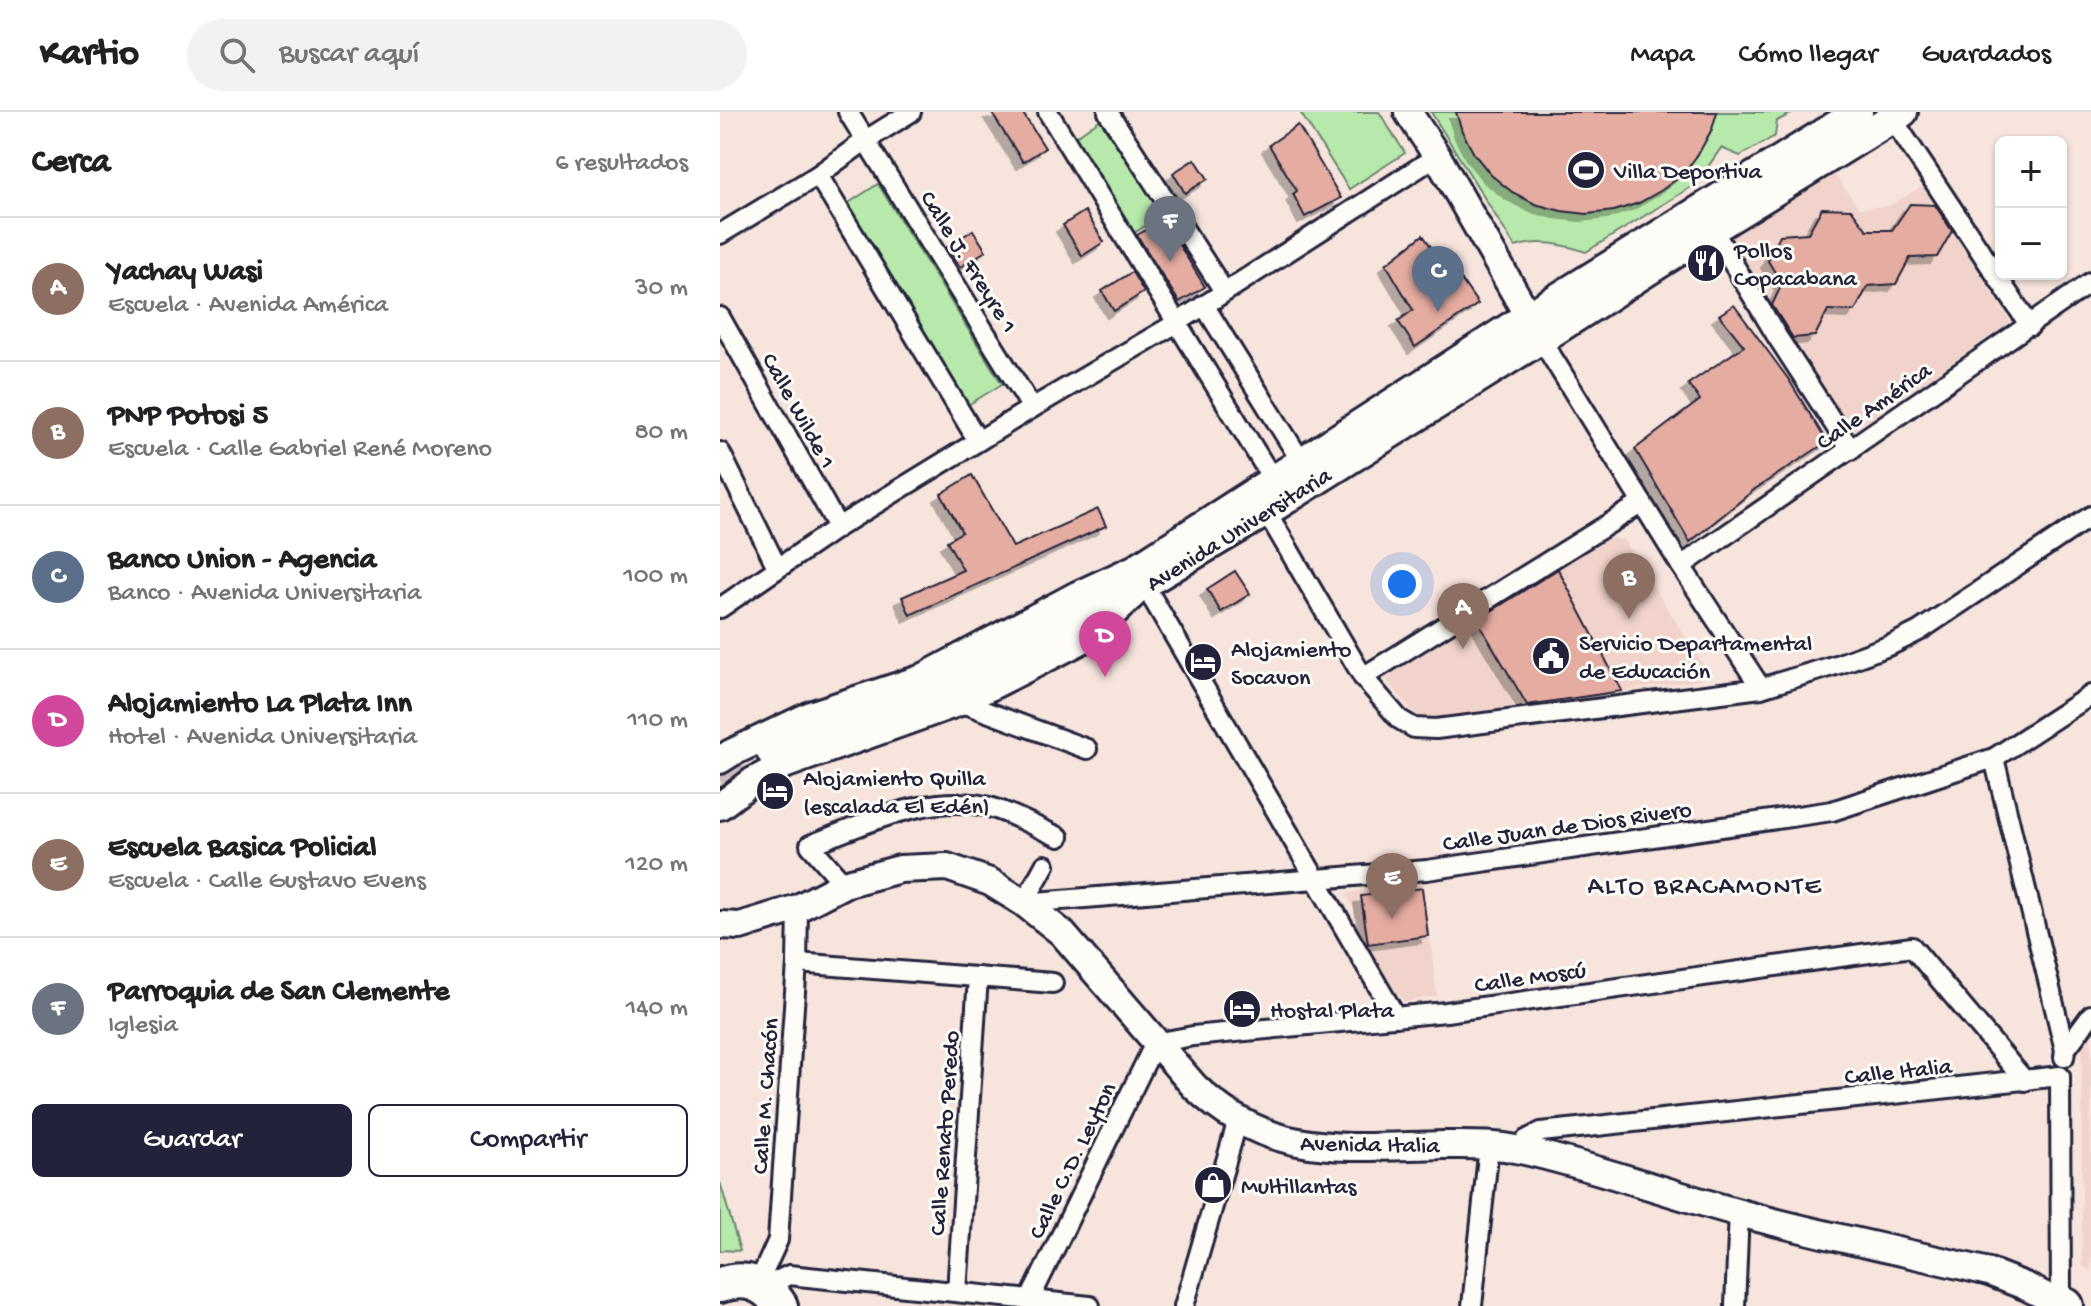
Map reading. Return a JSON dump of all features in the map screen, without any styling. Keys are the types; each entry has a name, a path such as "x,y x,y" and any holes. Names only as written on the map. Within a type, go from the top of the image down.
{"highway":[{"path":"721,1284 745,1281 767,1292"}],"main road":[{"path":"1408,112 1437,156 1535,327"},
{"name":"Avenida Universitaria","path":"724,750 813,714 920,679 1077,595 1141,576 1706,219 1858,112"},
{"name":"Avenida Universitaria","path":"1706,219 1894,114"},
{"path":"771,752 937,691 1087,611 1141,576"},
{"name":"Avenida Universitaria","path":"720,806 753,781 784,765 960,702 1088,637 1141,576"},
{"path":"724,750 753,781"},
{"name":"Avenida Italia","path":"720,925 740,926 798,908 844,884 900,869 947,867 990,882 1024,903 1062,933 1155,1043 1211,1103 1273,1137 1303,1145 1334,1147 1478,1145 1519,1149 1739,1212 1989,1272 2063,1305"}],"street":[{"name":"Calle J. Freyre 1","path":"848,112 1032,408"},
{"path":"720,234 818,175 911,112"},
{"path":"1048,112 1175,324 1270,496 1363,677 1399,719 1414,728 1436,729 1761,688 1865,654 1919,631 2091,516"},
{"path":"1108,112 1224,291"},
{"path":"1894,114 2030,326"},
{"path":"720,608 838,527 1175,324 1437,156"},
{"path":"818,175 978,441"},
{"path":"1706,219 1851,450"},
{"name":"Calle América","path":"1681,566 2091,282"},
{"path":"1204,305 1308,472"},
{"name":"Calle Wilde 1","path":"720,317 838,527"},
{"path":"1535,327 1681,566 1761,688"},
{"path":"720,452 777,567"},
{"path":"1363,677 1642,503"},
{"path":"1141,576 1396,1017"},
{"name":"Calle Juan de Dios Rivero","path":"1024,903 1427,870 1832,811 1994,758 2091,695"},
{"path":"960,702 1087,749"},
{"path":"1994,758 2065,1050 2060,1076 2063,1305"},
{"path":"844,884 810,845 925,806 957,804 994,809 1059,837"},
{"path":"1024,903 1045,865"},
{"name":"Calle M. Chacón","path":"767,1292 778,1240 798,908"},
{"name":"Calle Moscú","path":"1155,1043 1193,1036 1396,1017 1912,947 2025,1081"},
{"path":"797,963 1053,983"},
{"name":"Calle Renato Peredo","path":"957,1292 978,977"},
{"path":"2065,1050 2091,1015"},
{"name":"Calle C.D. Leyton","path":"1030,1299 1155,1043"},
{"name":"Calle Italia","path":"1519,1149 1526,1140 1541,1132 2060,1076"},
{"path":"1184,1306 1238,1120"},
{"path":"1472,1306 1478,1145"},
{"path":"1735,1306 1739,1212"},
{"path":"767,1292 789,1275 1090,1306"}],"shaded area":[{"path":"1832,171 1859,208 1889,206 1923,186 2011,322 1855,429 1846,424 1732,244 1731,233"},
{"path":"1608,538 1624,540 1706,669 1700,680 1622,691 1558,569"},
{"path":"1477,620 1527,705 1421,721 1385,678"},
{"path":"1423,884 1437,996 1404,1002 1400,995 1393,996 1367,944 1347,893"},
{"path":"2091,1029 2091,1271 2082,1265 2082,1041"}],"green space":[{"path":"1300,112 1379,112 1405,153 1349,189"},
{"name":"Villa Deportiva","path":"1431,112 1794,112 1777,121 1775,136 1740,156 1721,148 1696,184 1586,252 1551,244 1533,243 1515,247"},
{"path":"1104,117 1165,213 1131,235 1072,139"},
{"path":"878,184 1002,384 968,405 844,206"},
{"path":"720,1182 740,1251 720,1250"}],"building":[{"path":"991,112 1022,112 1045,148 1023,162"},
{"name":"Villa Deportiva","path":"1456,112 1717,112 1699,153 1683,174 1639,203 1614,211 1587,214 1535,204 1512,192 1491,175 1474,154"},
{"path":"1298,125 1341,198 1305,217 1293,194 1297,191 1269,145"},
{"path":"1195,159 1208,179 1185,193 1173,173"},
{"path":"1910,204 1935,205 1952,231 1937,257 1910,258 1896,284 1868,286 1855,311 1828,310 1815,336 1793,338 1772,305 1782,284 1768,261 1780,235 1808,233 1822,208 1851,209 1867,230 1892,230"},
{"path":"1085,211 1104,242 1082,256 1063,225"},
{"path":"1164,220 1205,287 1179,302 1137,235"},
{"path":"973,230 986,251 960,267 947,247"},
{"path":"1423,235 1455,282 1460,278 1478,304 1415,347 1398,321 1413,310 1386,264"},
{"path":"1132,272 1144,292 1114,311 1102,291"},
{"path":"1734,305 1789,380 1827,442 1755,489 1690,542 1635,449 1700,400 1688,384 1744,346 1719,315"},
{"path":"972,475 1013,547 1098,509 1106,526 910,615 902,597 963,570 947,541 962,532 941,494"},
{"name":"Servicio Departamental de Educación","path":"1558,569 1622,691 1527,705 1477,620"},
{"path":"1235,571 1250,594 1221,612 1207,589"},
{"path":"1422,888 1428,936 1368,944 1361,896"}],"tunnel":[{"path":"720,781 771,752"}],"place":[{"name":"Villa Deportiva","path":"1586,170"},
{"name":"Parroquia de San Clemente","path":"1170,262"},
{"name":"Pollos Copacabana","path":"1706,263"},
{"name":"Banco Union - Agencia","path":"1438,312"},
{"name":"PNP Potosi 5","path":"1629,619"},
{"name":"Yachay Wasi","path":"1463,649"},
{"name":"Servicio Departamental de Educación","path":"1551,656"},
{"name":"Alojamiento Socavon","path":"1203,662"},
{"name":"Alojamiento La Plata Inn","path":"1105,677"},
{"name":"Alojamiento Quilla (escalada El Edén)","path":"775,791"},
{"name":"Escuela Basica Policial","path":"1392,919"},
{"name":"Hostal Plata","path":"1242,1009"},
{"name":"Multillantas","path":"1213,1185"}],"district":[{"name":"ALTO BRACAMONTE","path":"1705,884"}]}
